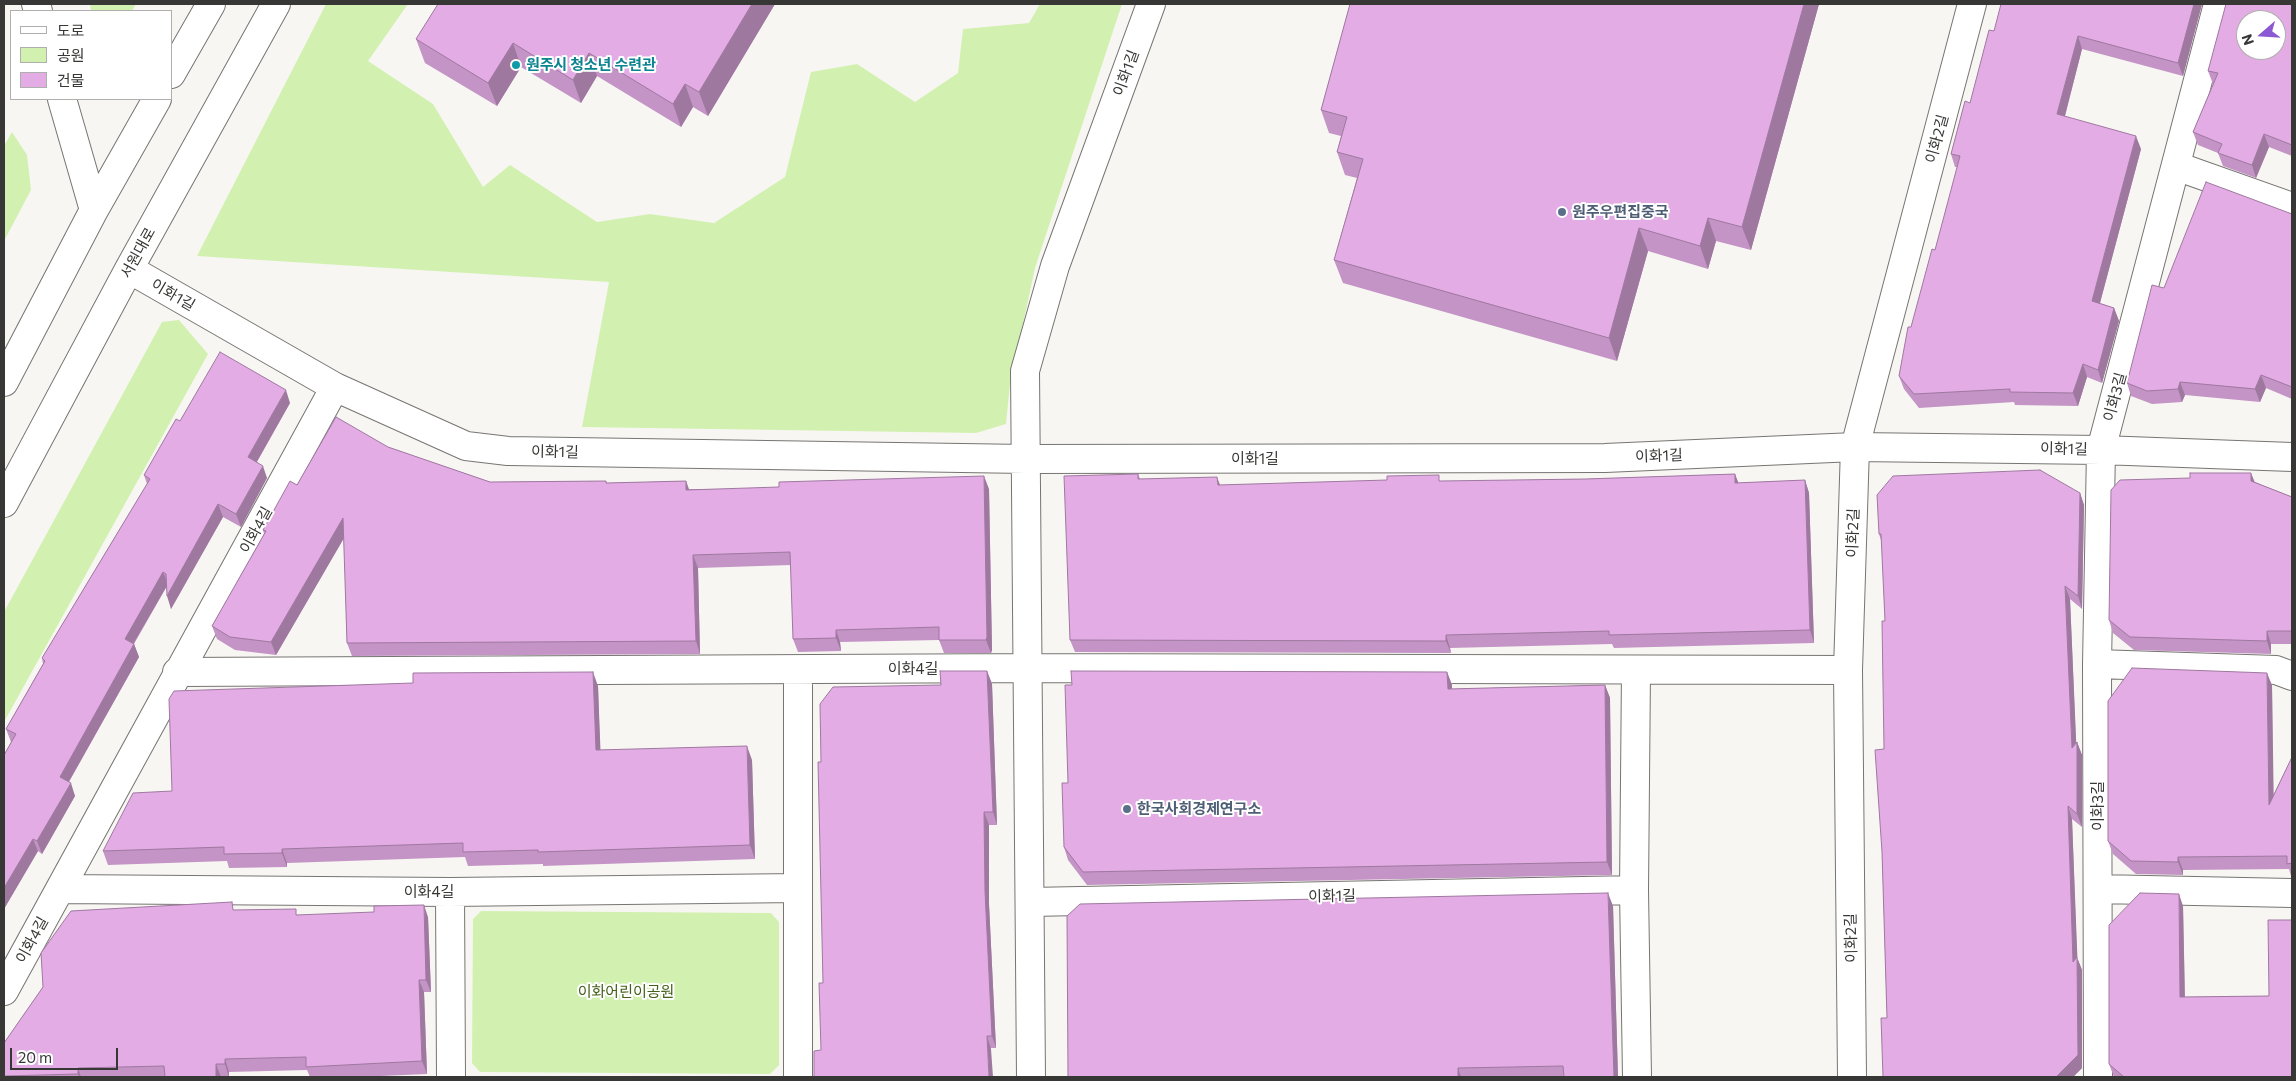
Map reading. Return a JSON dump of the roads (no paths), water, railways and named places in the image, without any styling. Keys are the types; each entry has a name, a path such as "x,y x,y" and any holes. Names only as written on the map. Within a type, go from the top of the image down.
{"street":[{"path":"172,72 211,4"},
{"name":"서원대로","path":"4,503 128,269 276,4"},
{"name":"이화1길","path":"1031,1077 1025,371 1055,266 1151,4"},
{"name":"이화2길","path":"1852,1077 1848,670 1855,447 1972,4"},
{"name":"이화3길","path":"2098,1077 2097,664 2101,450 2218,4"},
{"path":"62,100 94,210"},
{"path":"4,382 94,210 156,100"},
{"path":"2176,166 2292,207"},
{"name":"이화1길","path":"128,269 335,387 466,446 508,451 1026,459 1605,458 1855,447 2101,450 2292,457"},
{"name":"이화4길","path":"4,991 177,672 335,387"},
{"path":"2097,664 2276,670 2292,676"},
{"path":"1028,668 1848,670"},
{"name":"이화4길","path":"177,672 1028,668"},
{"path":"798,670 798,1077"},
{"path":"1636,670 1634,890 1637,1077"},
{"name":"이화4길","path":"60,889 450,892 798,888"},
{"path":"2098,889 2292,893"},
{"name":"이화1길","path":"1030,902 1634,890"},
{"path":"450,892 451,1077"}],"place":[{"name":"원주시 청소년 수련관","path":"516,65"},
{"name":"원주우편집중국","path":"1562,212"},
{"name":"한국사회경제연구소","path":"1127,809"}],"park label":[{"name":"이화어린이공원","path":"626,992"}]}
